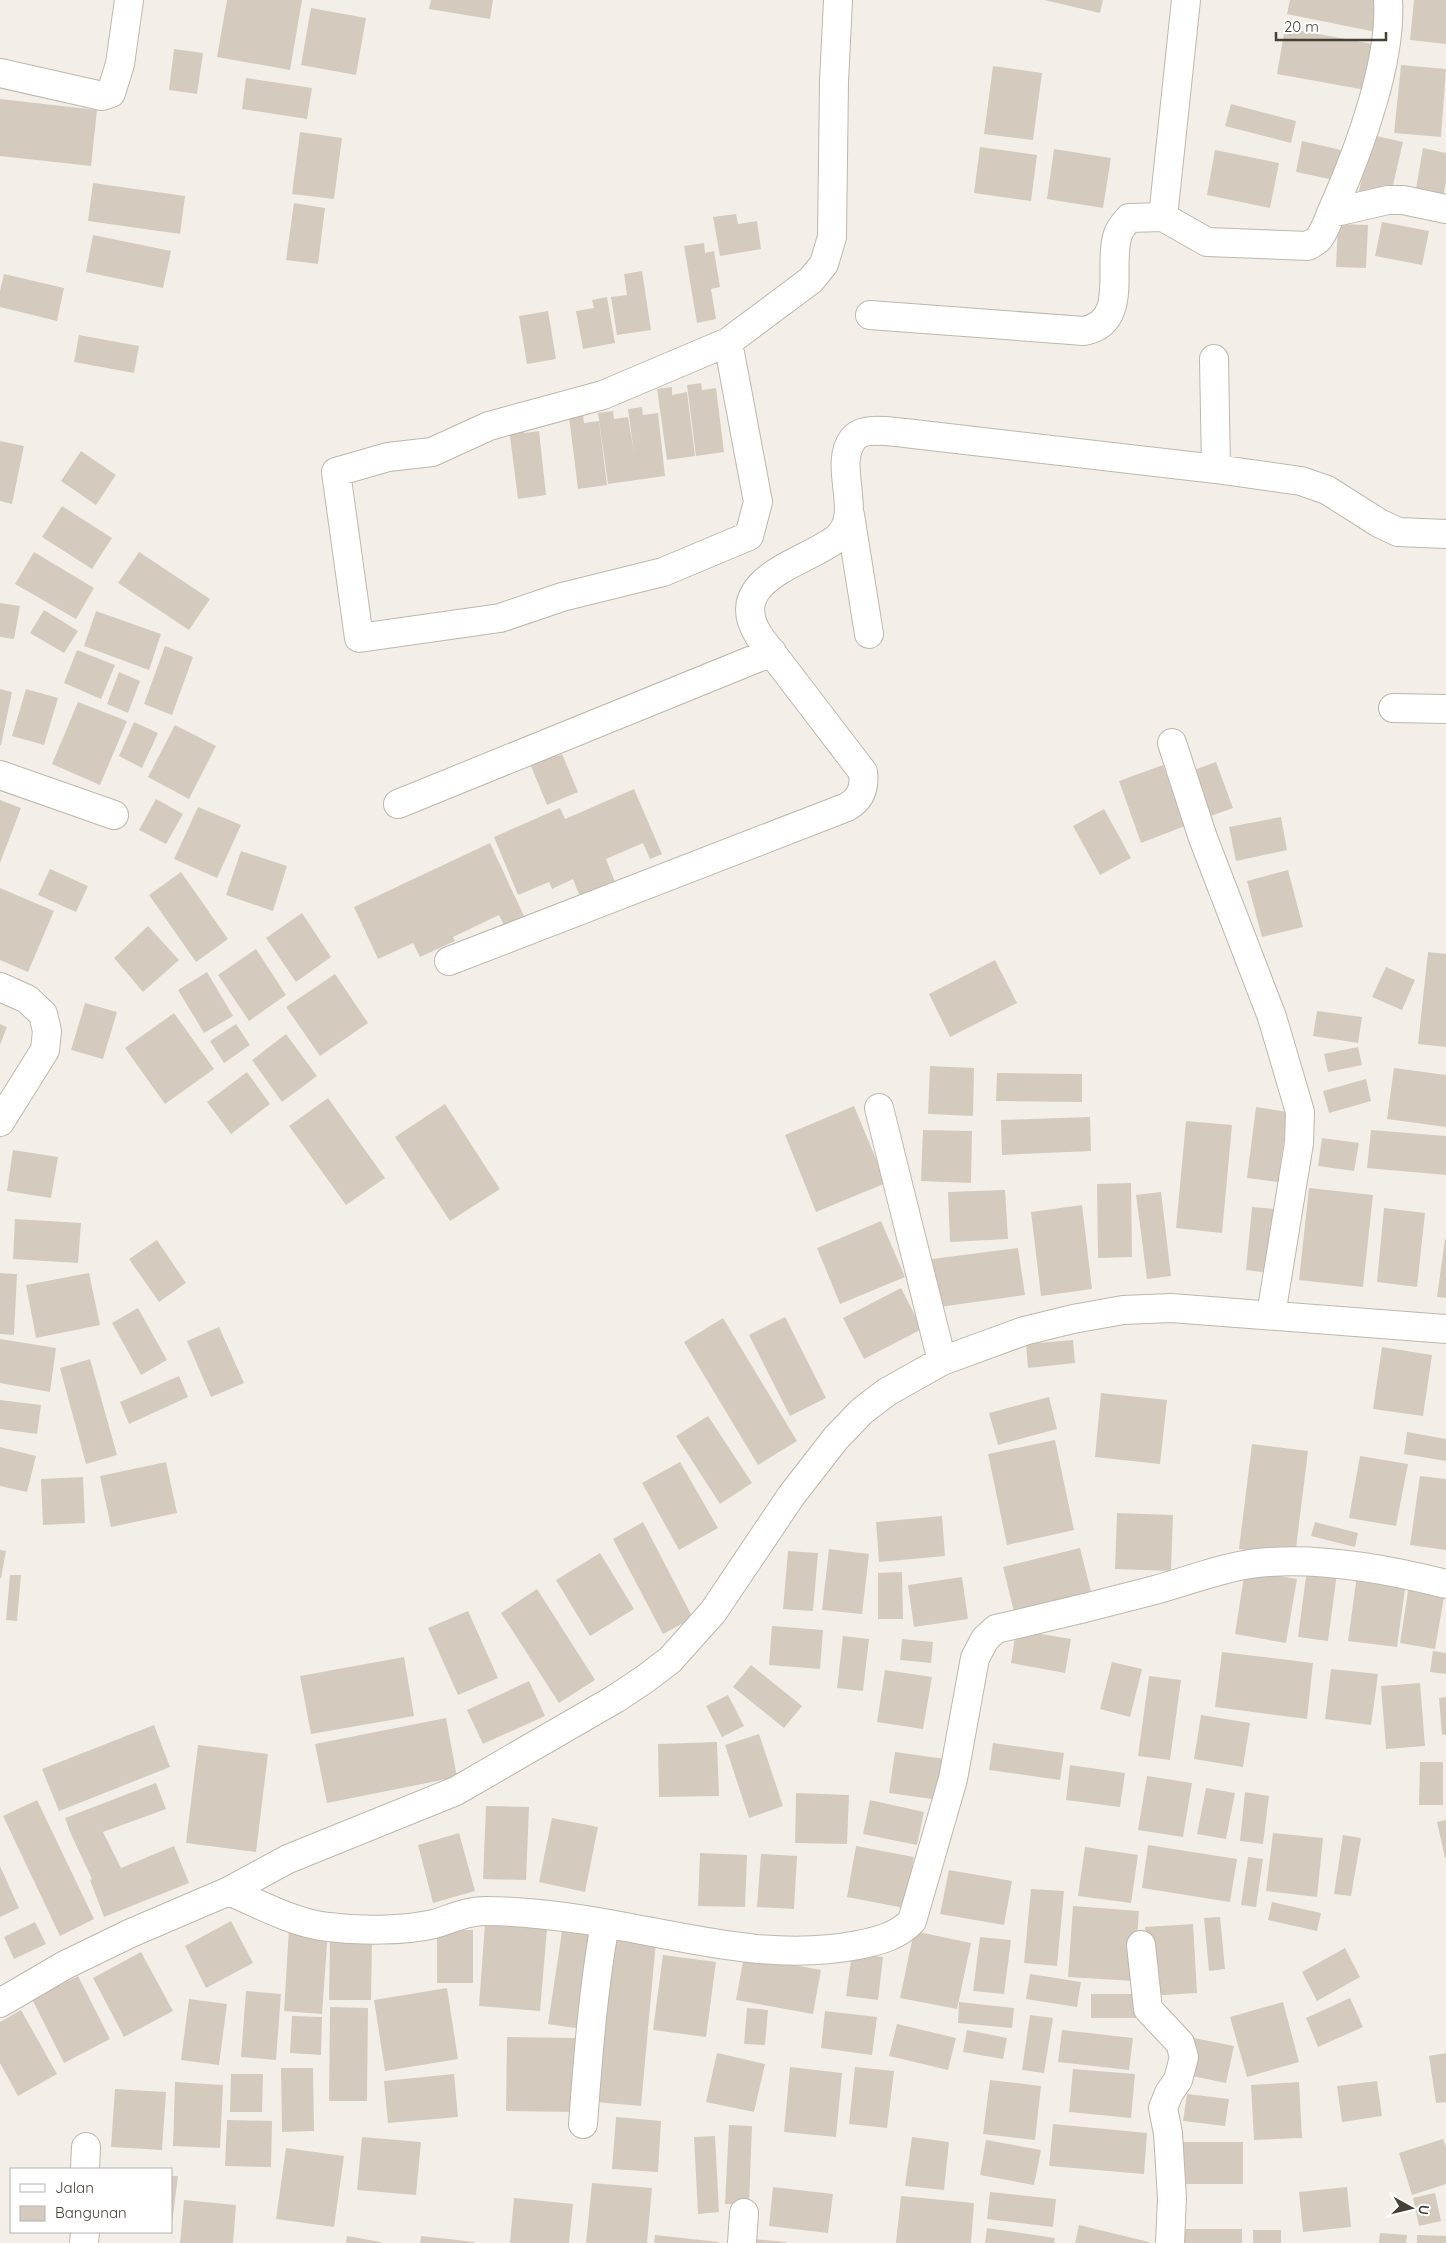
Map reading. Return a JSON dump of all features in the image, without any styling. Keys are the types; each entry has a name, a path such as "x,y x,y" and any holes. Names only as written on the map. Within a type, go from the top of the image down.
{"street":[{"path":"0,73 102,96 111,93 120,64 130,0"},
{"path":"728,342 758,502 749,536 663,572 562,596 500,618 359,638 336,472 388,457 432,452 489,426 603,395 728,342 811,280 824,264 832,237 834,82 838,0"},
{"path":"1163,217 1186,0"},
{"path":"870,315 1084,331 1095,329 1104,323 1112,308 1118,234 1123,224 1129,218 1163,217 1208,242 1308,246 1320,238 1346,179 1377,84 1385,43 1388,0"},
{"path":"1331,213 1388,200 1403,200 1446,209"},
{"path":"1214,359 1216,469"},
{"path":"868,634 850,515 847,479 848,454 853,439 862,434 877,431 1216,469 1301,481 1326,490 1379,524 1398,532 1446,534"},
{"path":"449,961 847,807 855,802 863,788 863,772 752,624 750,612 753,599 768,579 837,538 846,526 850,515"},
{"path":"398,804 772,652"},
{"path":"1393,708 1446,709"},
{"path":"1172,743 1203,838 1272,1016 1300,1112 1300,1143 1271,1315"},
{"path":"0,775 114,815"},
{"path":"0,987 27,999 44,1014 47,1031 45,1050 0,1122"},
{"path":"880,1108 942,1361"},
{"path":"0,2003 65,1965 123,1937 229,1891 288,1859 456,1791 615,1699 645,1679 670,1660 712,1612 791,1496 836,1438 862,1411 887,1392 942,1361 1024,1331 1073,1319 1123,1310 1171,1308 1446,1329"},
{"path":"229,1891 302,1921 343,1929 380,1929 433,1924 463,1914 483,1911 550,1915 698,1942 770,1950 839,1948 883,1939 905,1929 912,1921 953,1778 975,1658 985,1639 996,1629 1084,1608 1229,1568 1268,1562 1310,1562 1351,1566 1446,1584"},
{"path":"583,2124 605,1924"},
{"path":"1141,1945 1148,2009 1180,2043 1184,2057 1178,2080 1162,2108 1168,2133 1172,2189 1170,2243"},
{"path":"742,2243 744,2213"}],"building":[{"path":"227,0 302,0 290,70 217,57"},
{"path":"431,0 493,0 490,19 429,9"},
{"path":"1044,0 1103,0 1100,13"},
{"path":"1290,0 1382,0 1376,32 1287,14"},
{"path":"1414,0 1446,0 1446,44 1410,40"},
{"path":"311,8 366,18 356,75 301,65"},
{"path":"1285,28 1379,45 1371,91 1277,74"},
{"path":"174,49 203,53 197,94 169,90"},
{"path":"1401,65 1446,69 1441,137 1394,133"},
{"path":"993,66 1042,73 1033,140 984,134"},
{"path":"246,78 312,88 307,119 242,109"},
{"path":"0,99 97,110 91,166 0,156"},
{"path":"1231,104 1296,121 1291,143 1225,126"},
{"path":"300,132 342,138 334,199 292,194"},
{"path":"1372,135 1403,142 1390,198 1359,191"},
{"path":"1302,141 1341,150 1334,180 1296,172"},
{"path":"980,147 1037,155 1031,201 974,193"},
{"path":"1423,148 1446,153 1446,181 1442,204 1414,200"},
{"path":"1054,149 1111,158 1103,208 1047,199"},
{"path":"1215,150 1279,163 1270,208 1207,195"},
{"path":"93,183 185,196 180,234 88,221"},
{"path":"294,203 325,208 318,264 286,260"},
{"path":"736,214 738,224 757,221 761,249 720,256 713,217"},
{"path":"1382,222 1429,231 1422,265 1375,256"},
{"path":"1338,224 1368,225 1366,268 1336,267"},
{"path":"93,235 171,251 163,288 86,272"},
{"path":"704,243 705,253 714,251 720,287 711,289 716,319 697,323 684,246"},
{"path":"642,271 651,330 617,335 611,297 627,295 624,274"},
{"path":"4,274 64,288 57,321 0,307 0,291"},
{"path":"607,297 615,343 583,349 576,311 594,308 592,300"},
{"path":"548,311 556,359 527,364 519,316"},
{"path":"79,335 139,346 134,373 74,362"},
{"path":"701,383 702,390 716,388 724,452 696,456 687,385"},
{"path":"672,387 672,395 687,392 695,456 667,460 657,389"},
{"path":"642,407 643,415 658,413 665,476 608,484 598,413 613,411 614,419 628,417 634,453 628,409"},
{"path":"583,415 584,423 599,421 607,485 578,489 569,417"},
{"path":"523,425 524,433 539,431 546,495 518,499 509,428"},
{"path":"0,441 24,446 12,504 0,501"},
{"path":"81,451 116,475 96,505 61,481"},
{"path":"62,506 112,538 92,569 42,537"},
{"path":"34,552 94,588 76,619 15,584"},
{"path":"139,552 210,599 189,630 118,583"},
{"path":"0,603 20,606 14,639 0,637"},
{"path":"44,610 78,631 64,653 30,633"},
{"path":"96,611 161,634 149,670 84,646"},
{"path":"165,646 193,657 172,715 144,704"},
{"path":"77,650 115,665 101,699 64,683"},
{"path":"119,672 140,681 128,713 107,704"},
{"path":"0,689 12,692 1,745 0,745"},
{"path":"26,689 58,698 44,745 12,736"},
{"path":"78,702 127,721 100,785 52,764"},
{"path":"134,722 158,733 142,768 119,756"},
{"path":"175,725 216,746 189,799 148,777"},
{"path":"554,748 558,756 562,754 578,792 547,805 528,759"},
{"path":"1216,762 1233,808 1208,817 1191,771"},
{"path":"1163,765 1185,826 1141,843 1119,781"},
{"path":"634,789 662,854 650,859 643,843 606,859 615,882 580,897 573,879 552,889 549,882 518,895 494,837 560,808 565,819"},
{"path":"156,799 183,814 166,844 139,830"},
{"path":"0,800 21,808 0,863"},
{"path":"198,807 241,825 217,878 174,859"},
{"path":"1104,809 1131,858 1100,875 1073,826"},
{"path":"1281,817 1287,850 1236,861 1229,827"},
{"path":"490,843 524,916 504,925 499,915 453,937 455,941 420,957 413,943 378,959 354,907"},
{"path":"241,851 287,866 273,911 226,895"},
{"path":"50,869 88,886 76,912 38,895"},
{"path":"1288,870 1303,927 1262,937 1247,881"},
{"path":"181,872 228,939 196,962 149,895"},
{"path":"0,888 54,911 28,972 0,960"},
{"path":"302,913 331,957 296,982 266,938"},
{"path":"148,926 179,960 143,992 114,958"},
{"path":"256,949 286,995 249,1021 218,975"},
{"path":"1428,952 1446,954 1446,1047 1418,1044"},
{"path":"995,960 1017,1003 950,1037 929,994"},
{"path":"1386,967 1415,980 1402,1010 1372,997"},
{"path":"207,972 233,1016 204,1033 178,990"},
{"path":"335,974 368,1023 320,1056 286,1007"},
{"path":"85,1003 117,1012 103,1059 71,1050"},
{"path":"1317,1011 1362,1017 1358,1043 1313,1036"},
{"path":"174,1013 214,1069 165,1104 125,1048"},
{"path":"0,1024 7,1027 0,1045"},
{"path":"236,1024 250,1045 224,1063 210,1041"},
{"path":"286,1034 317,1076 282,1102 252,1060"},
{"path":"1358,1047 1362,1065 1328,1072 1324,1054"},
{"path":"930,1066 974,1068 973,1116 928,1114"},
{"path":"1394,1068 1446,1075 1446,1127 1387,1119"},
{"path":"247,1072 270,1104 231,1134 207,1102"},
{"path":"997,1073 1082,1074 1082,1102 996,1101"},
{"path":"1366,1079 1371,1101 1329,1113 1323,1091"},
{"path":"328,1098 385,1178 346,1205 289,1126"},
{"path":"445,1104 500,1189 450,1221 395,1137"},
{"path":"854,1106 886,1183 816,1212 785,1135"},
{"path":"1256,1107 1288,1112 1278,1182 1247,1178"},
{"path":"1090,1117 1091,1151 1002,1155 1001,1120"},
{"path":"1186,1121 1232,1125 1222,1233 1176,1228"},
{"path":"923,1130 972,1131 971,1183 921,1181"},
{"path":"1371,1130 1446,1136 1446,1175 1367,1168"},
{"path":"1322,1138 1359,1143 1354,1171 1318,1166"},
{"path":"13,1150 58,1157 51,1198 7,1191"},
{"path":"1131,1183 1132,1257 1098,1258 1097,1184"},
{"path":"1309,1188 1373,1195 1363,1287 1299,1280"},
{"path":"1005,1190 1008,1239 950,1242 948,1192"},
{"path":"1161,1192 1171,1276 1147,1279 1136,1195"},
{"path":"1082,1205 1092,1289 1041,1296 1031,1212"},
{"path":"1252,1207 1274,1209 1268,1273 1246,1270"},
{"path":"1384,1208 1425,1213 1417,1287 1377,1282"},
{"path":"15,1219 81,1223 78,1263 13,1259"},
{"path":"881,1221 905,1277 840,1304 817,1248"},
{"path":"1446,1239 1446,1298 1437,1297"},
{"path":"157,1240 186,1283 159,1302 129,1259"},
{"path":"1018,1248 1025,1295 939,1307 932,1259"},
{"path":"0,1273 17,1274 14,1335 0,1334"},
{"path":"89,1273 100,1325 36,1338 26,1285"},
{"path":"901,1288 922,1329 864,1359 843,1318"},
{"path":"138,1308 167,1360 141,1375 112,1323"},
{"path":"785,1317 826,1398 790,1416 749,1335"},
{"path":"723,1318 797,1441 758,1465 684,1342"},
{"path":"219,1327 244,1383 211,1397 187,1341"},
{"path":"0,1339 56,1348 50,1392 0,1383"},
{"path":"1073,1340 1075,1363 1028,1368 1026,1344"},
{"path":"1382,1347 1432,1355 1423,1416 1373,1409"},
{"path":"90,1359 117,1455 86,1464 60,1368"},
{"path":"179,1376 188,1397 129,1424 120,1402"},
{"path":"1101,1393 1167,1400 1160,1464 1095,1457"},
{"path":"1049,1397 1057,1429 998,1445 989,1413"},
{"path":"0,1400 41,1405 37,1434 0,1429"},
{"path":"708,1416 752,1483 720,1504 676,1436"},
{"path":"1407,1432 1446,1439 1446,1461 1404,1454"},
{"path":"1055,1440 1074,1530 1007,1545 988,1454"},
{"path":"1252,1444 1308,1451 1295,1556 1239,1549"},
{"path":"0,1447 36,1456 27,1492 0,1486"},
{"path":"1360,1456 1408,1464 1396,1526 1349,1518"},
{"path":"166,1462 177,1513 111,1527 100,1476"},
{"path":"680,1462 718,1528 679,1550 642,1483"},
{"path":"1420,1476 1446,1479 1446,1550 1410,1545"},
{"path":"83,1477 85,1523 43,1525 41,1479"},
{"path":"1117,1513 1173,1515 1171,1571 1115,1569"},
{"path":"942,1516 945,1556 879,1562 876,1522"},
{"path":"643,1522 693,1618 663,1634 613,1539"},
{"path":"1315,1522 1358,1533 1355,1547 1311,1536"},
{"path":"1080,1548 1091,1592 1014,1612 1003,1567"},
{"path":"829,1549 869,1554 862,1614 822,1610"},
{"path":"0,1550 6,1551 1,1578 0,1578"},
{"path":"788,1551 818,1553 813,1611 783,1609"},
{"path":"600,1553 634,1609 590,1636 556,1580"},
{"path":"1307,1569 1337,1573 1328,1641 1298,1637"},
{"path":"1245,1570 1297,1579 1286,1643 1235,1634"},
{"path":"902,1572 903,1619 878,1619 878,1573"},
{"path":"10,1575 21,1575 17,1621 6,1620"},
{"path":"1357,1575 1406,1582 1397,1647 1348,1641"},
{"path":"962,1577 968,1619 914,1627 908,1585"},
{"path":"1409,1585 1445,1591 1435,1649 1400,1643"},
{"path":"537,1589 595,1680 559,1703 501,1613"},
{"path":"468,1611 498,1678 458,1695 428,1628"},
{"path":"772,1626 823,1630 820,1669 769,1665"},
{"path":"1016,1630 1071,1639 1065,1673 1011,1663"},
{"path":"843,1636 869,1639 863,1691 837,1688"},
{"path":"902,1639 933,1642 931,1663 900,1660"},
{"path":"1433,1651 1446,1653 1446,1674 1430,1672"},
{"path":"1222,1652 1313,1663 1307,1719 1215,1707"},
{"path":"404,1657 414,1716 311,1734 300,1676"},
{"path":"1112,1662 1142,1669 1130,1717 1100,1709"},
{"path":"751,1665 802,1706 784,1728 733,1687"},
{"path":"1331,1669 1378,1674 1371,1725 1325,1719"},
{"path":"885,1670 932,1677 923,1729 877,1722"},
{"path":"1149,1676 1181,1680 1170,1760 1138,1756"},
{"path":"529,1681 545,1716 483,1744 467,1710"},
{"path":"1420,1683 1425,1746 1386,1749 1381,1686"},
{"path":"728,1695 744,1726 722,1737 706,1706"},
{"path":"1446,1697 1446,1734 1442,1735 1439,1698"},
{"path":"1201,1715 1250,1723 1243,1767 1194,1759"},
{"path":"446,1718 457,1777 327,1803 315,1744"},
{"path":"154,1725 170,1767 59,1811 42,1769"},
{"path":"759,1734 783,1806 749,1818 725,1745"},
{"path":"717,1742 719,1796 659,1797 658,1744"},
{"path":"993,1743 1064,1753 1060,1780 989,1770"},
{"path":"198,1745 268,1754 256,1852 186,1843"},
{"path":"895,1752 945,1759 939,1800 889,1793"},
{"path":"1420,1762 1443,1762 1443,1805 1419,1805"},
{"path":"1070,1765 1125,1773 1120,1807 1066,1800"},
{"path":"1147,1776 1192,1783 1183,1837 1138,1830"},
{"path":"156,1783 166,1809 103,1832 121,1868 174,1846 189,1883 104,1917 90,1880 92,1879 65,1818"},
{"path":"1206,1788 1235,1793 1226,1839 1197,1834"},
{"path":"1245,1792 1269,1796 1263,1844 1240,1841"},
{"path":"796,1793 849,1795 847,1844 795,1843"},
{"path":"37,1800 94,1919 60,1936 3,1816"},
{"path":"870,1800 924,1812 917,1845 863,1834"},
{"path":"486,1806 529,1807 526,1880 483,1879"},
{"path":"552,1818 598,1827 585,1892 539,1882"},
{"path":"1446,1820 1446,1858 1445,1858 1437,1822"},
{"path":"459,1833 475,1891 433,1903 418,1845"},
{"path":"1273,1833 1323,1838 1317,1897 1266,1891"},
{"path":"1343,1835 1361,1838 1351,1896 1334,1894"},
{"path":"1148,1845 1237,1859 1230,1902 1142,1888"},
{"path":"856,1846 914,1857 904,1908 847,1897"},
{"path":"1085,1847 1138,1855 1131,1903 1078,1896"},
{"path":"700,1853 747,1855 745,1907 698,1906"},
{"path":"761,1854 797,1856 794,1909 757,1907"},
{"path":"1248,1857 1263,1859 1256,1907 1241,1905"},
{"path":"0,1866 19,1908 0,1917"},
{"path":"949,1870 1012,1881 1004,1925 940,1914"},
{"path":"1031,1889 1064,1891 1057,1966 1024,1963"},
{"path":"1272,1902 1321,1913 1317,1931 1268,1920"},
{"path":"1073,1906 1139,1911 1134,1981 1068,1977"},
{"path":"1220,1917 1225,1969 1209,1971 1204,1918"},
{"path":"231,1921 253,1963 206,1988 185,1946"},
{"path":"35,1922 46,1944 14,1959 4,1937"},
{"path":"485,1924 547,1929 540,2011 479,2006"},
{"path":"1193,1924 1197,1993 1149,1996 1145,1927"},
{"path":"563,1925 597,1930 582,2029 548,2024"},
{"path":"289,1928 328,1931 322,2014 284,2011"},
{"path":"437,1930 473,1930 473,1983 437,1983"},
{"path":"914,1931 971,1943 957,2009 900,1998"},
{"path":"610,1937 656,1941 641,2106 595,2102"},
{"path":"980,1937 1011,1940 1004,1994 973,1991"},
{"path":"330,1938 372,1939 371,2000 329,2000"},
{"path":"1345,1948 1360,1977 1317,2001 1302,1972"},
{"path":"141,1952 173,2011 124,2037 93,1978"},
{"path":"852,1953 883,1957 878,2000 846,1996"},
{"path":"663,1955 716,1962 706,2037 653,2030"},
{"path":"744,1956 821,1970 813,2014 736,2000"},
{"path":"1030,1974 1081,1982 1077,2007 1026,1999"},
{"path":"78,1976 110,2039 64,2063 32,1999"},
{"path":"447,1988 458,2059 385,2071 374,2000"},
{"path":"246,1991 281,1994 276,2060 241,2057"},
{"path":"1091,1994 1137,1994 1137,2018 1091,2018"},
{"path":"1350,1998 1363,2027 1318,2047 1306,2018"},
{"path":"189,1999 227,2004 219,2065 181,2060"},
{"path":"959,2002 1014,2008 1012,2028 958,2023"},
{"path":"1283,2002 1299,2062 1247,2077 1230,2017"},
{"path":"330,2007 368,2008 367,2101 329,2101"},
{"path":"747,2008 768,2010 765,2045 744,2044"},
{"path":"21,2010 57,2074 18,2096 0,2063 0,2022"},
{"path":"825,2011 877,2017 872,2055 821,2048"},
{"path":"1030,2015 1053,2018 1044,2073 1022,2070"},
{"path":"292,2016 322,2017 321,2055 290,2053"},
{"path":"897,2024 956,2038 948,2070 889,2056"},
{"path":"967,2030 1007,2038 1003,2059 963,2052"},
{"path":"1062,2030 1133,2038 1129,2070 1058,2062"},
{"path":"507,2037 576,2038 575,2112 506,2111"},
{"path":"1194,2038 1234,2046 1226,2083 1187,2075"},
{"path":"717,2053 765,2064 754,2112 706,2102"},
{"path":"1446,2053 1446,2102 1436,2103 1429,2056"},
{"path":"790,2067 842,2073 836,2137 784,2132"},
{"path":"855,2067 894,2071 887,2128 849,2124"},
{"path":"281,2068 313,2068 314,2131 282,2132"},
{"path":"1073,2069 1135,2074 1131,2118 1069,2112"},
{"path":"231,2074 263,2074 262,2112 230,2112"},
{"path":"454,2074 458,2117 388,2123 384,2081"},
{"path":"990,2080 1041,2086 1035,2140 983,2134"},
{"path":"1377,2081 1382,2116 1342,2122 1337,2086"},
{"path":"175,2082 223,2085 220,2148 173,2146"},
{"path":"1299,2082 1302,2138 1254,2140 1251,2085"},
{"path":"115,2089 166,2092 162,2150 111,2147"},
{"path":"1187,2094 1229,2099 1225,2126 1183,2121"},
{"path":"616,2117 661,2121 658,2172 612,2169"},
{"path":"227,2120 272,2121 271,2167 225,2166"},
{"path":"1053,2124 1147,2133 1144,2174 1049,2166"},
{"path":"729,2125 752,2126 749,2205 725,2204"},
{"path":"715,2136 719,2212 698,2214 694,2137"},
{"path":"362,2137 421,2142 416,2195 357,2190"},
{"path":"912,2137 949,2142 944,2190 905,2186"},
{"path":"1443,2139 1446,2147 1446,2184 1412,2195 1399,2153"},
{"path":"986,2140 1041,2150 1034,2185 980,2175"},
{"path":"1181,2142 1243,2142 1243,2184 1181,2184"},
{"path":"286,2148 344,2156 334,2227 276,2219"},
{"path":"172,2176 178,2176 172,2224"},
{"path":"592,2183 652,2188 647,2243 586,2243"},
{"path":"773,2187 833,2194 828,2233 769,2226"},
{"path":"1347,2187 1351,2227 1303,2232 1299,2192"},
{"path":"990,2192 1056,2199 1053,2227 987,2219"},
{"path":"1435,2193 1441,2221 1419,2226 1413,2198"},
{"path":"901,2196 974,2203 971,2243 896,2243"},
{"path":"514,2198 573,2204 569,2243 510,2243"},
{"path":"184,2200 236,2205 233,2243 180,2243"},
{"path":"1079,2225 1149,2242 1149,2243 1075,2243"},
{"path":"987,2228 1055,2238 1054,2243 985,2243"},
{"path":"1176,2229 1242,2229 1242,2243 1176,2243"},
{"path":"1253,2230 1281,2230 1281,2243 1253,2243"},
{"path":"1380,2233 1407,2235 1406,2243 1379,2243"},
{"path":"655,2235 719,2242 719,2243 654,2243"},
{"path":"1417,2235 1446,2236 1446,2243 1417,2243"},
{"path":"347,2236 381,2242 381,2243 346,2243"},
{"path":"421,2236 475,2242 475,2243 420,2243"},
{"path":"753,2239 786,2242 786,2243 752,2243"}]}
